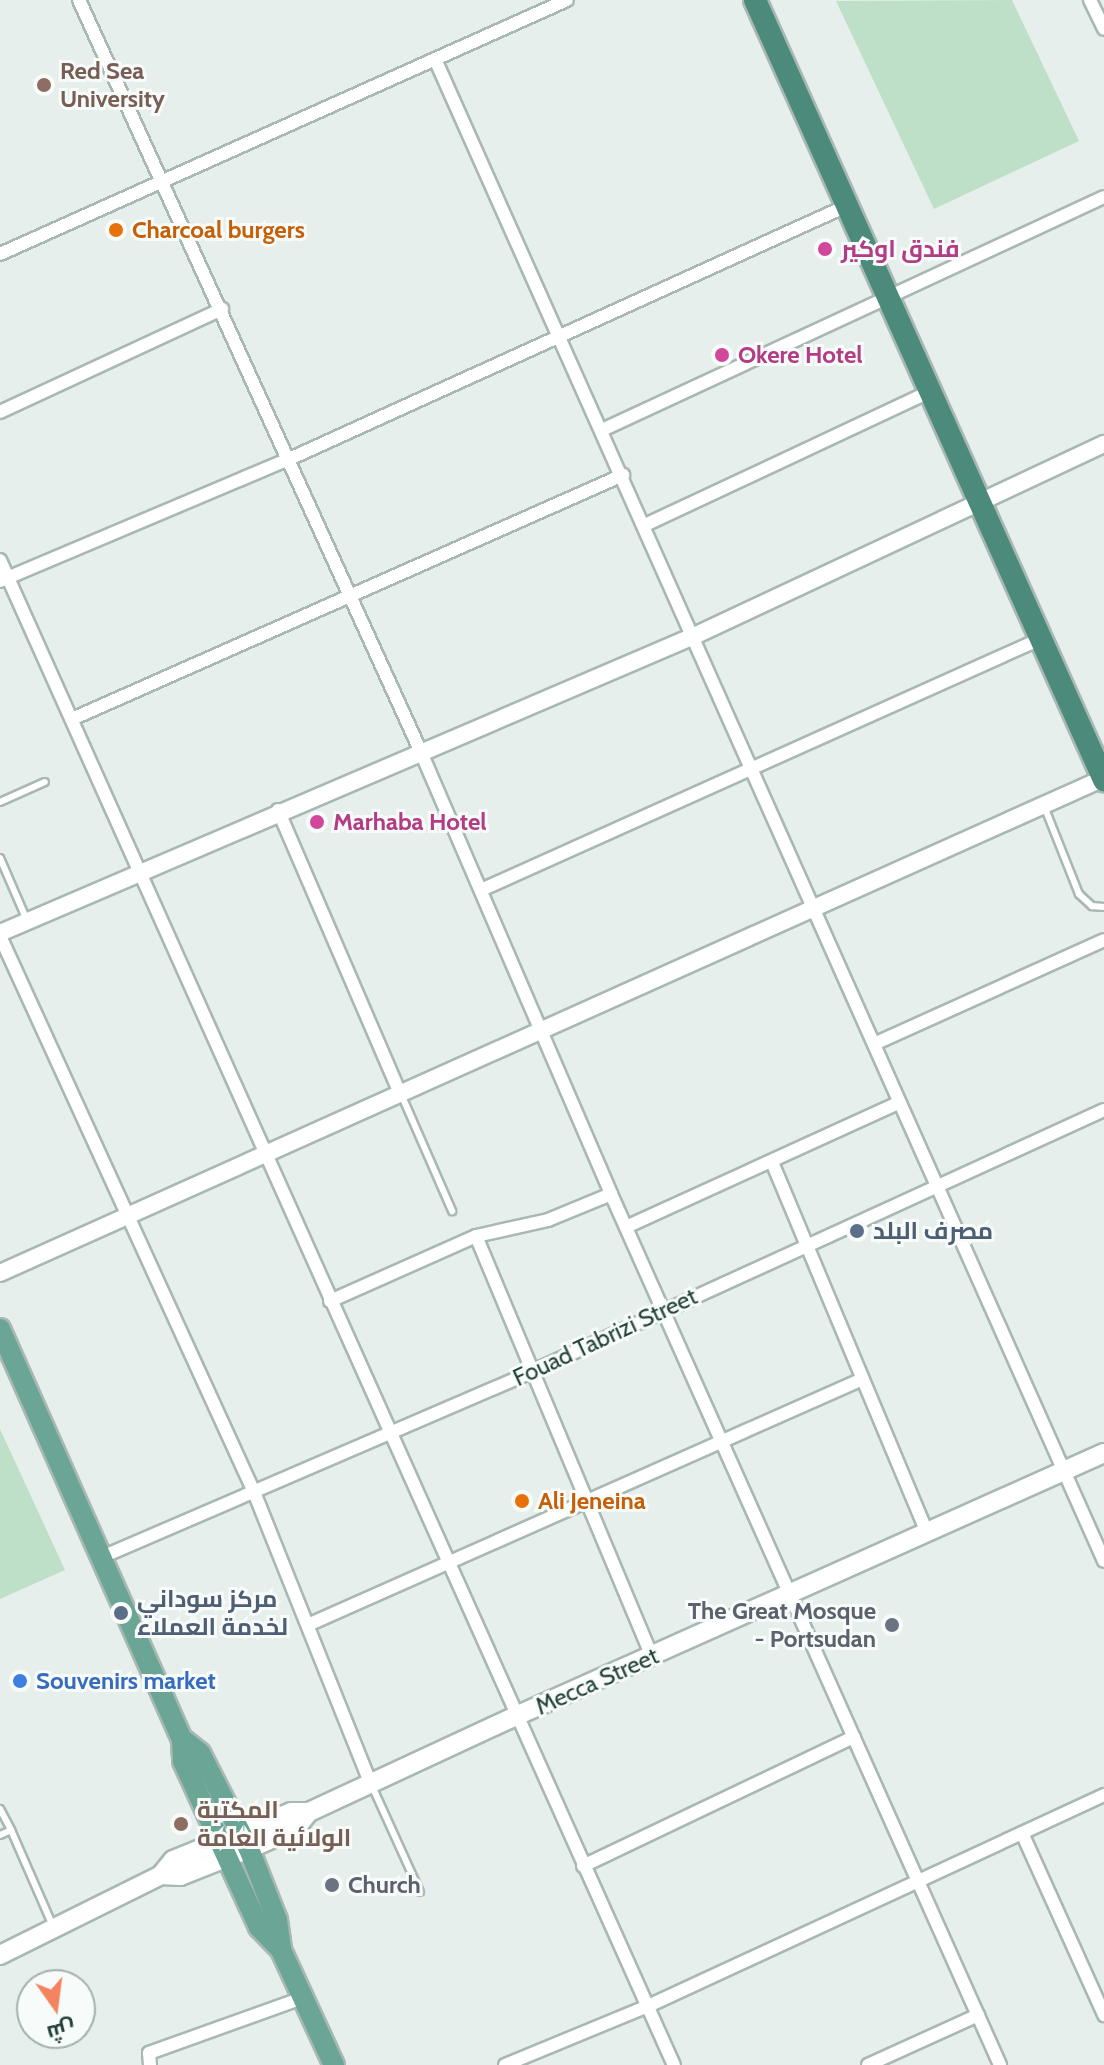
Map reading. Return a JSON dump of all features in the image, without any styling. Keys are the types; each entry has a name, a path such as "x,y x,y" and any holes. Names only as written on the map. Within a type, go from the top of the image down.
{"highway":[{"path":"755,0 844,207 1104,779"}],"main road":[{"path":"0,1329 182,1739 183,1761 259,1927 281,1950"},
{"name":"Mecca Street","path":"0,1955 161,1875 173,1860 296,1828 309,1812 788,1593 1104,1453"},
{"path":"182,1739 200,1753 245,1841 277,1920 281,1950 334,2065"}],"street":[{"path":"79,0 420,750 611,1194 788,1593 920,1879 1000,2065"},
{"path":"0,254 164,184 567,0"},
{"path":"1090,0 1103,25"},
{"path":"435,59 557,335 623,475 898,1103 1104,1561"},
{"path":"602,430 1104,197"},
{"path":"4,579 287,460 844,207"},
{"path":"0,412 222,309"},
{"path":"645,525 929,392"},
{"path":"371,1784 310,1624 254,1492 0,934 278,810 694,636 978,500 1104,444"},
{"path":"72,719 623,475"},
{"path":"0,560 4,579 72,719 674,2065"},
{"path":"481,890 752,771 1040,639"},
{"path":"0,1273 264,1152 1104,779"},
{"path":"278,810 400,1093"},
{"path":"874,1044 1104,940"},
{"path":"626,1227 898,1103"},
{"name":"Fouad Tabrizi Street","path":"102,1557 531,1372 804,1243 1104,1110"},
{"path":"772,1162 860,1380 927,1532"},
{"path":"330,1301 476,1236 548,1220 611,1194"},
{"path":"476,1236 652,1657"},
{"path":"310,1624 449,1565 860,1380"},
{"path":"583,1866 854,1737"},
{"path":"505,2065 646,2007 920,1879 1102,1800"},
{"path":"1022,1833 1104,2015"},
{"path":"150,2065 149,2053 303,1998"},
{"path":"868,2065 978,2015"}],"lane":[{"path":"0,802 45,782"},
{"path":"1044,805 1079,894 1092,906 1104,907"},
{"path":"0,858 28,921"},
{"path":"400,1093 452,1211"},
{"path":"371,1784 420,1892"},
{"path":"0,1809 53,1926"},
{"path":"0,1835 11,1830"}],"green space":[{"path":"1012,0 1079,141 934,209 836,1"},
{"path":"0,1429 65,1570 0,1599"}],"place":[{"name":"Red Sea University","path":"44,85"},
{"name":"Charcoal burgers","path":"116,230"},
{"name":"فندق اوكير","path":"825,249"},
{"name":"Okere Hotel","path":"722,355"},
{"name":"Marhaba Hotel","path":"317,822"},
{"name":"مصرف البلد","path":"857,1231"},
{"name":"Ali Jeneina","path":"522,1501"},
{"name":"مركز سوداني لخدمة العملاء","path":"121,1613"},
{"name":"The Great Mosque - Portsudan","path":"892,1625"},
{"name":"Souvenirs market","path":"20,1681"},
{"name":"المكتبة الولائية العامة","path":"181,1824"},
{"name":"Church","path":"332,1885"}]}
